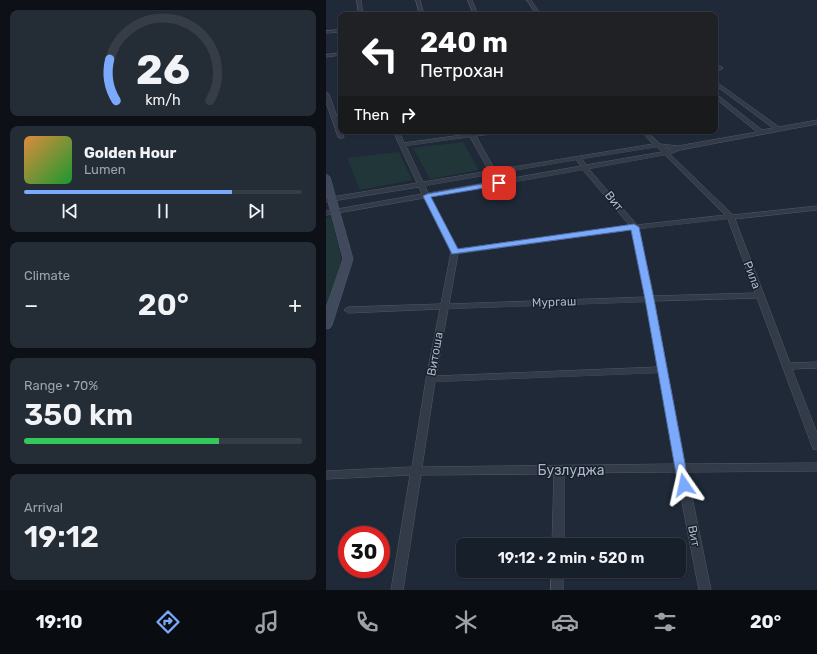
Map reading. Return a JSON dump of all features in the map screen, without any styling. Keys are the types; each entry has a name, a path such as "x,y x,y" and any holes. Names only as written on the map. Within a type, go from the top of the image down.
{"street":[{"path":"359,0 360,12"},
{"path":"418,0 421,12"},
{"path":"470,0 475,12"},
{"path":"529,0 537,12"},
{"path":"326,32 338,31"},
{"path":"326,56 338,54"},
{"path":"718,85 779,130"},
{"path":"326,94 328,106 338,130"},
{"path":"718,97 762,133"},
{"path":"330,213 667,153 678,148 817,122"},
{"path":"397,134 455,252 634,227 817,208"},
{"path":"402,145 465,134"},
{"path":"472,134 493,172"},
{"name":"Рила","path":"647,134 730,216 817,446"},
{"path":"329,200 657,145 678,148"},
{"name":"Вит","path":"577,158 634,227 650,299 680,470 705,590"},
{"path":"326,177 330,213 348,258 326,325"},
{"name":"Витоша","path":"396,590 431,379 455,252"},
{"name":"Мургаш","path":"348,310 760,295"},
{"path":"786,366 817,366"},
{"path":"431,379 663,370"},
{"name":"Бузлуджа","path":"326,475 416,471 680,470 817,467"},
{"path":"558,538 559,470"},
{"path":"557,578 557,590"}],"green space":[{"path":"463,142 479,170 430,179 413,148"},
{"path":"399,152 412,180 360,190 347,158"},
{"path":"331,217 342,261 326,307 326,218"}],"route":[{"path":"499,183 427,196 455,252 634,227 650,299 684,485"}]}
